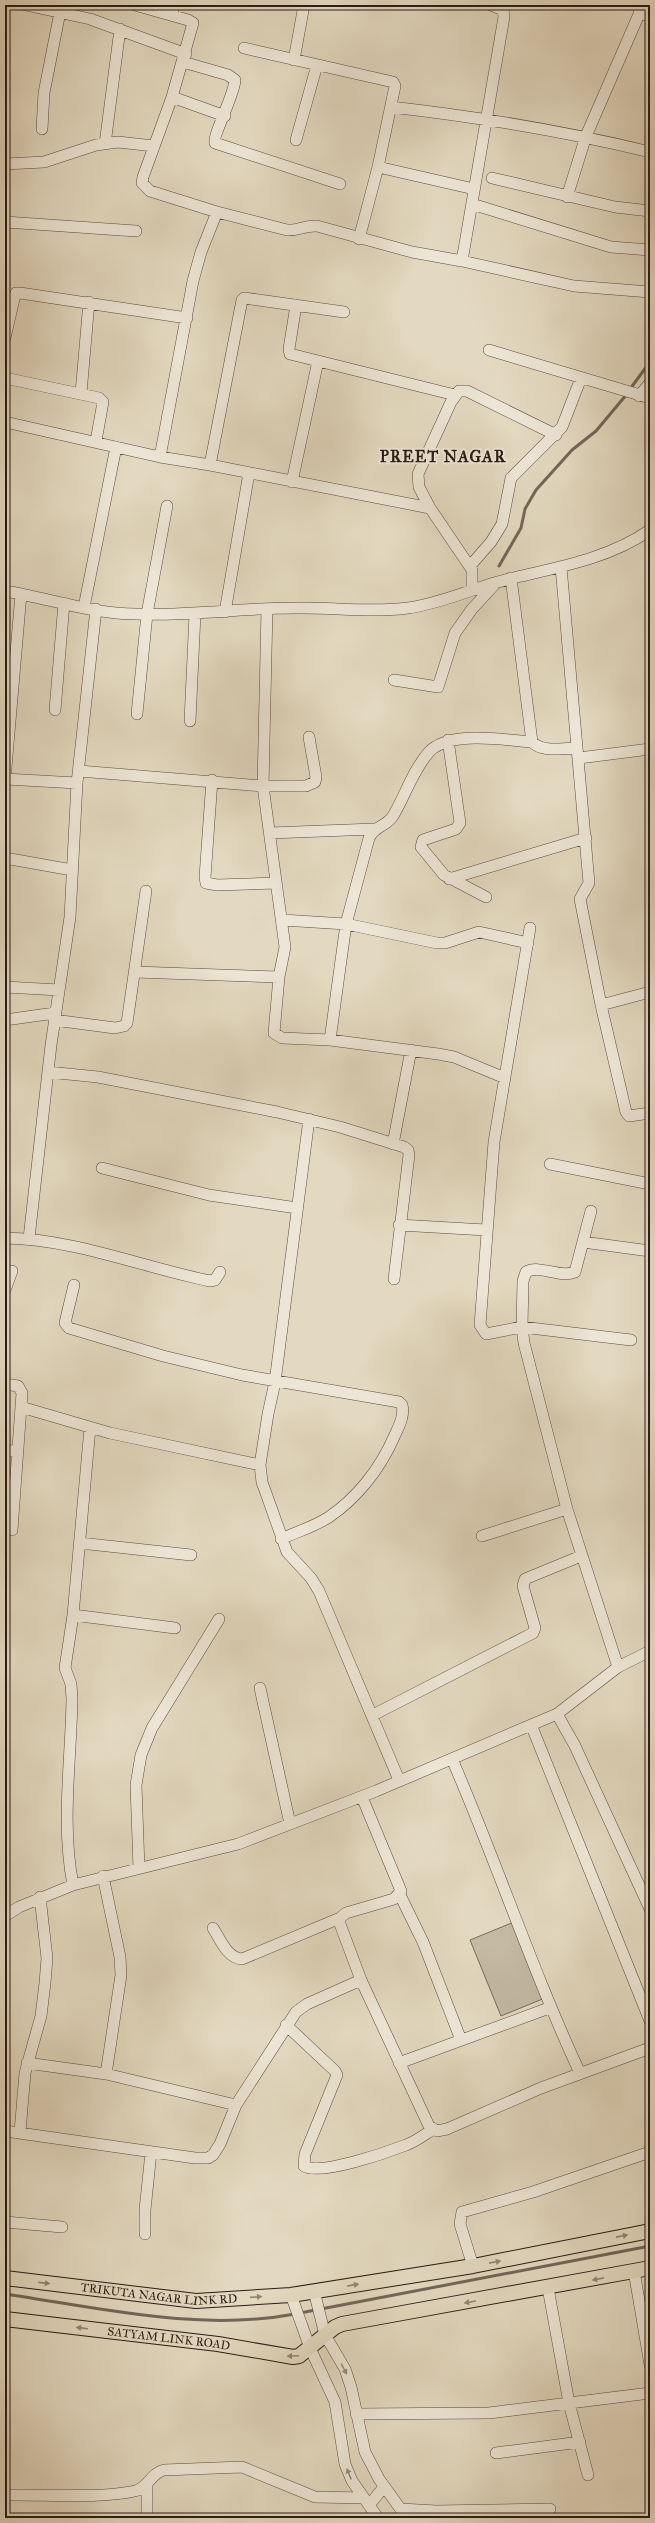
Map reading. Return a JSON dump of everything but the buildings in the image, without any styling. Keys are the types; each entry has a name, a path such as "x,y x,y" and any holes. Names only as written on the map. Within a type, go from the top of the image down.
{"main road":[{"name":"TRIKUTA NAGAR LINK RD","path":"5,2278 196,2301 291,2295 473,2266 650,2231"},
{"name":"SATYAM LINK ROAD","path":"5,2319 218,2344 293,2357 299,2356 335,2327 361,2320 548,2288 650,2268"}],"street":[{"path":"26,5 60,12 120,29 184,58 233,76 235,85 225,116 214,136 215,143 340,184"},
{"path":"135,5 173,10 192,23 184,58 172,98 143,177 144,187 217,212 287,230 298,230 310,225 317,226 359,239 412,252 462,261 574,286 650,292"},
{"path":"294,60 304,5"},
{"path":"462,261 504,17 503,10 491,5"},
{"path":"567,197 586,136 644,11"},
{"path":"42,129 44,93 60,12"},
{"path":"105,144 120,29"},
{"path":"244,48 393,82 395,86 391,107 378,167 359,239"},
{"path":"296,140 317,65"},
{"path":"172,98 225,116"},
{"path":"391,107 487,119 586,136 650,152"},
{"path":"5,164 44,162 105,144 129,142 154,146"},
{"path":"378,167 474,189"},
{"path":"492,178 567,197 615,207 650,211"},
{"path":"472,204 611,247 650,250"},
{"path":"160,458 197,266 217,212"},
{"path":"5,222 136,231"},
{"path":"5,338 7,319 16,293 89,302 187,318"},
{"path":"210,465 240,302 244,298 344,312"},
{"path":"81,393 89,302"},
{"path":"296,305 289,349 290,354 455,395"},
{"path":"489,350 641,396 650,383"},
{"path":"292,482 318,361"},
{"path":"5,378 99,398 103,402 96,441"},
{"path":"470,566 491,542 502,524 511,478 556,435 567,418 581,378"},
{"path":"484,586 474,578 470,566 430,508 419,487 418,474 455,395 459,391 467,391 556,435"},
{"path":"5,422 96,441 160,458 210,465 430,508"},
{"path":"84,607 116,447"},
{"path":"225,612 248,473"},
{"path":"138,714 147,614 168,506"},
{"path":"5,591 96,609 147,614 195,614 267,609 393,610 422,606 511,578 561,567 613,550 650,530"},
{"path":"561,567 589,883 580,899 601,1004 626,1112 629,1116 633,1117 650,1113"},
{"path":"511,578 532,742 537,747 578,753 650,749"},
{"path":"394,680 438,687 456,633 472,609 484,586"},
{"path":"21,594 5,779 78,783"},
{"path":"55,710 64,603"},
{"path":"29,1238 55,1017 70,917 78,783 96,609"},
{"path":"267,609 263,786 275,883 282,920 285,947 279,977 274,1027 277,1037 330,1040 454,1057 505,1078"},
{"path":"190,721 195,614"},
{"path":"80,771 212,780 263,786 306,786 315,782 309,737"},
{"path":"270,833 374,829 392,818 429,753 436,746 448,740 485,739 532,742"},
{"path":"448,740 460,823 456,829 422,840 421,847 438,871 449,879 486,897"},
{"path":"212,780 206,883 217,885 275,883"},
{"path":"330,1040 346,924 369,838 374,829"},
{"path":"449,879 586,838"},
{"path":"5,858 72,870"},
{"path":"5,1020 55,1017 115,1028 124,1026 129,1017 146,891"},
{"path":"282,920 346,924 437,943 445,943 479,932 528,942"},
{"path":"530,928 494,1142 486,1230 480,1319 481,1330 486,1334 522,1327 630,1340"},
{"path":"135,972 279,977"},
{"path":"5,987 59,990"},
{"path":"601,1004 650,992"},
{"path":"393,1144 411,1050"},
{"path":"48,1072 98,1077 309,1119 393,1144 408,1150 409,1155 399,1225 394,1279"},
{"path":"309,1119 275,1382 260,1465 262,1482 281,1539 287,1552 311,1578 319,1591 399,1780"},
{"path":"550,1164 650,1184"},
{"path":"102,1168 209,1195 297,1208"},
{"path":"590,1211 584,1242 575,1272 569,1274 529,1270 526,1272 523,1280 522,1327 540,1405 567,1509 618,1667"},
{"path":"399,1225 486,1230"},
{"path":"5,1238 29,1238 210,1281 215,1280 220,1272"},
{"path":"584,1242 650,1252"},
{"path":"5,1290 12,1271"},
{"path":"74,1286 65,1323 69,1328 163,1356 275,1382 399,1402 404,1411 382,1463 354,1495 328,1517 281,1539"},
{"path":"5,1384 18,1386 21,1389 12,1530"},
{"path":"21,1407 90,1428 146,1442 260,1465"},
{"path":"73,1885 69,1867 66,1821 72,1699 71,1684 65,1668 74,1615 90,1428"},
{"path":"5,1450 18,1452"},
{"path":"482,1536 567,1509"},
{"path":"80,1543 191,1555"},
{"path":"372,1715 534,1633 535,1628 523,1586 525,1579 581,1556"},
{"path":"74,1615 175,1628"},
{"path":"139,1868 136,1785 141,1755 152,1728 219,1619"},
{"path":"5,1916 19,1907 73,1885 103,1876 238,1844 362,1797 399,1780 532,1727 557,1714 618,1667 650,1652"},
{"path":"260,1688 290,1824"},
{"path":"557,1714 575,1746 650,1909"},
{"path":"532,1727 650,2021"},
{"path":"452,1759 473,1806 549,2008 580,2073"},
{"path":"362,1797 401,1889 400,1895 423,1942 461,2040"},
{"path":"103,1876 120,1957 121,1975 106,2074"},
{"path":"213,1928 229,1953 233,1957 242,1959 340,1918 346,1913 394,1899 400,1895"},
{"path":"20,2132 27,2063 41,2016 45,1983 47,1958 40,1898"},
{"path":"340,1918 342,1929 361,1980 426,2121 432,2130 437,2132 447,2129 541,2088 650,2048"},
{"path":"5,2131 195,2158 208,2158 220,2144 236,2105 286,2025 296,2012 307,2004 361,1980"},
{"path":"399,2063 549,2008"},
{"path":"286,2025 336,2071 337,2075 304,2154 304,2166 318,2170 366,2157 406,2145 432,2130"},
{"path":"27,2063 106,2074 236,2105"},
{"path":"145,2234 151,2152"},
{"path":"473,2266 460,2224 462,2212 533,2192 650,2152"},
{"path":"5,2222 62,2227"},
{"path":"634,2272 650,2359"},
{"path":"548,2288 569,2403 588,2475"},
{"path":"314,2291 325,2335 348,2378 365,2452 384,2487 404,2513 550,2509"},
{"path":"291,2295 310,2348 335,2402 345,2464 352,2481 377,2518"},
{"path":"356,2414 463,2415 650,2393"},
{"path":"496,2453 580,2442"},
{"path":"5,2495 121,2493 135,2491 147,2485 159,2471 234,2466 249,2468 315,2497 366,2502 384,2487"},
{"path":"147,2485 147,2518"}],"shaded area":[{"path":"514,1922 545,1998 501,2016 470,1940"}],"waterway":[{"path":"630,389 650,362"},
{"path":"499,566 521,528 525,509 536,490 572,450 596,431 627,394"},
{"path":"300,2313 650,2246"},
{"path":"5,2294 113,2311 187,2319 259,2319 295,2314"}],"district":[{"name":"PREET NAGAR","path":"443,456"}]}
